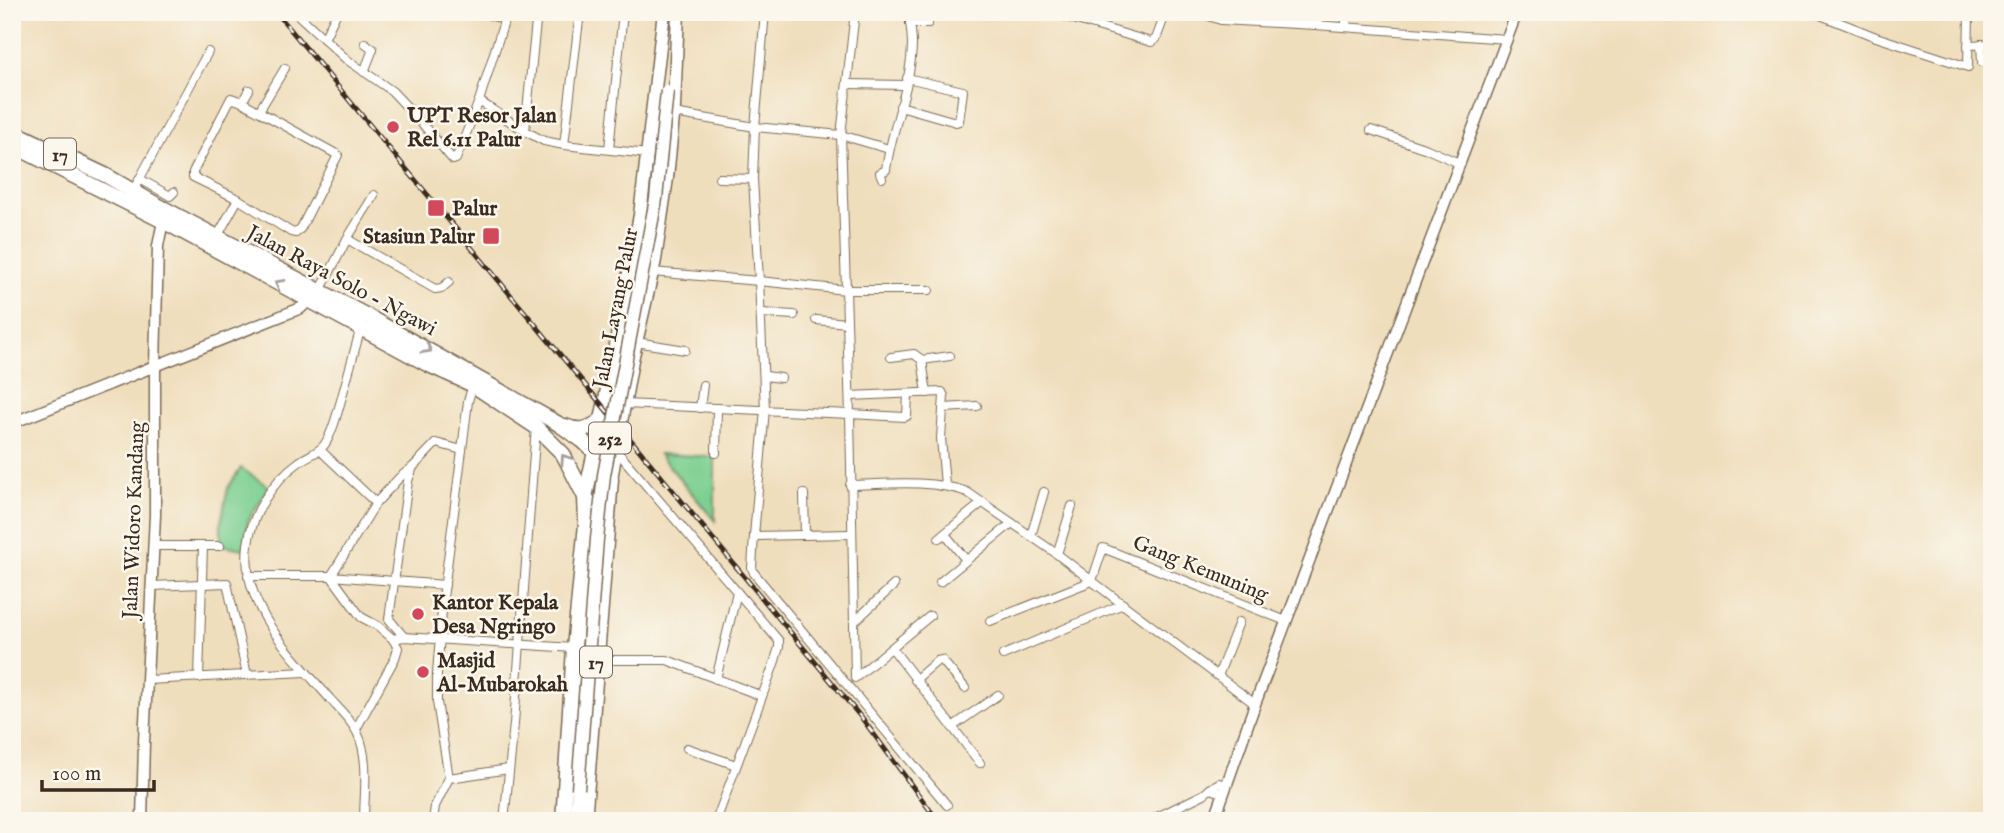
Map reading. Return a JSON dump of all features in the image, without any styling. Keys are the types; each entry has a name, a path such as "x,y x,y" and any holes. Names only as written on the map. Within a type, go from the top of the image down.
{"highway":[{"name":"Jalan Raya Solo - Ngawi","path":"12,131 107,176 136,185 217,237 320,291 429,365 473,385 536,427 563,454 585,497 586,524 574,648 563,821"},
{"name":"Jalan Raya Solo - Ngawi","path":"12,145 163,220 308,300 364,321 557,423 605,462 611,479"},
{"path":"557,423 582,430 593,427 601,420"},
{"path":"595,452 585,497 595,506 609,503"},
{"name":"17","path":"584,821 611,479"},
{"path":"586,524 596,520 606,527"}],"main road":[{"name":"Jalan Layang Palur","path":"664,12 664,91"},
{"name":"252","path":"595,452 633,254 648,154 664,12"},
{"name":"Jalan Layang Palur","path":"576,821 575,788 604,475 656,199 664,91 673,26 678,12"},
{"name":"252","path":"611,479 632,360 652,272 667,178 674,114 678,12"},
{"path":"612,355 625,364 632,360"},
{"name":"Jalan Layang Palur","path":"568,821 575,788"}],"street":[{"path":"295,12 324,40 392,91 453,160 456,159 479,101 506,16 481,12"},
{"path":"324,40 337,12"},
{"path":"525,131 537,12"},
{"path":"565,145 580,12"},
{"path":"609,149 623,12"},
{"path":"765,12 753,179 765,409 753,572 947,805"},
{"path":"853,691 855,677 850,396 841,135 855,12"},
{"path":"882,178 880,173 886,170 912,46 909,12"},
{"path":"910,23 928,23 930,12"},
{"path":"1060,15 1151,42 1156,40 1166,12"},
{"path":"1314,12 1315,25"},
{"path":"1346,12 1346,27"},
{"path":"1214,821 1286,621 1517,12"},
{"path":"1813,12 1876,37 1968,67 1969,12 1985,12"},
{"path":"1199,13 1221,20 1507,39"},
{"path":"364,72 373,49 365,43"},
{"path":"1968,44 1992,44"},
{"path":"1981,44 1982,62"},
{"path":"174,192 170,196 136,185 208,52"},
{"path":"259,111 285,68"},
{"path":"848,85 906,82 963,91 964,94 959,121 956,122 900,106"},
{"path":"242,102 249,90"},
{"path":"231,98 259,111 338,155 296,233 195,179 193,173 231,98"},
{"path":"479,101 544,141 648,154"},
{"path":"674,114 755,127 841,135 889,149"},
{"path":"1371,130 1461,164"},
{"path":"719,178 753,179"},
{"path":"320,291 374,195"},
{"path":"217,237 237,200"},
{"name":"Jalan Widoro Kandang","path":"142,821 153,546 159,246 163,220"},
{"path":"347,239 435,289 442,289 449,282"},
{"path":"652,272 846,290 929,290"},
{"path":"12,423 301,308 308,300"},
{"path":"761,313 794,315"},
{"path":"816,320 847,323"},
{"path":"363,821 365,757 356,729 306,672 269,624 253,594 248,576 247,548 251,524 275,485 300,461 320,450 328,440 364,321"},
{"path":"636,342 685,350"},
{"path":"891,357 914,354 922,360 927,393"},
{"path":"922,360 950,356"},
{"path":"765,376 780,378"},
{"path":"700,408 703,384"},
{"path":"433,821 435,806 449,778 437,702 439,640 468,401 473,385"},
{"path":"850,396 942,392 941,438 953,487"},
{"path":"624,404 905,417 908,394"},
{"path":"943,408 977,406"},
{"path":"716,453 717,408"},
{"path":"504,821 521,645 536,427"},
{"path":"331,576 376,503 398,478 436,443 462,450"},
{"path":"320,450 376,503"},
{"path":"616,450 779,640 762,696 716,821"},
{"path":"404,637 389,619 408,481 413,467"},
{"path":"850,485 918,483 953,487 983,502 1057,554 1255,704"},
{"path":"1031,536 1044,492"},
{"path":"804,494 805,535"},
{"path":"966,560 942,536 983,502"},
{"path":"1057,554 1072,506"},
{"path":"940,582 1012,523"},
{"path":"754,536 852,534"},
{"path":"153,546 220,547"},
{"path":"199,678 203,546"},
{"name":"Gang Kemuning","path":"1092,581 1103,548 1286,621"},
{"path":"248,576 331,576 445,585"},
{"path":"331,576 361,617 378,626 393,639 398,648 398,653 356,729"},
{"path":"990,621 1092,581"},
{"path":"151,586 227,583 247,675"},
{"path":"854,622 894,584"},
{"path":"716,679 737,592"},
{"path":"1003,655 1123,604"},
{"path":"855,677 930,616"},
{"path":"1218,676 1239,622"},
{"path":"393,639 404,637 574,648"},
{"path":"892,648 979,763"},
{"path":"596,660 667,660 762,696"},
{"path":"915,680 937,661 942,660 965,688"},
{"path":"147,680 306,672"},
{"path":"952,727 998,695"},
{"path":"687,748 736,765"},
{"path":"449,778 509,769"},
{"path":"1149,821 1210,789 1225,789"}],"green space":[{"path":"659,454 715,457 715,521"},
{"path":"241,468 269,487 248,521 244,549 221,545 221,522 228,488"}],"railway":[{"path":"276,12 864,721 938,821"}],"place":[{"name":"UPT Resor Jalan Rel 6.11 Palur","path":"393,127"},
{"name":"Palur","path":"436,208"},
{"name":"Stasiun Palur","path":"491,236"},
{"name":"Kantor Kepala Desa Ngringo","path":"418,614"},
{"name":"Masjid Al-Mubarokah","path":"423,672"}]}
